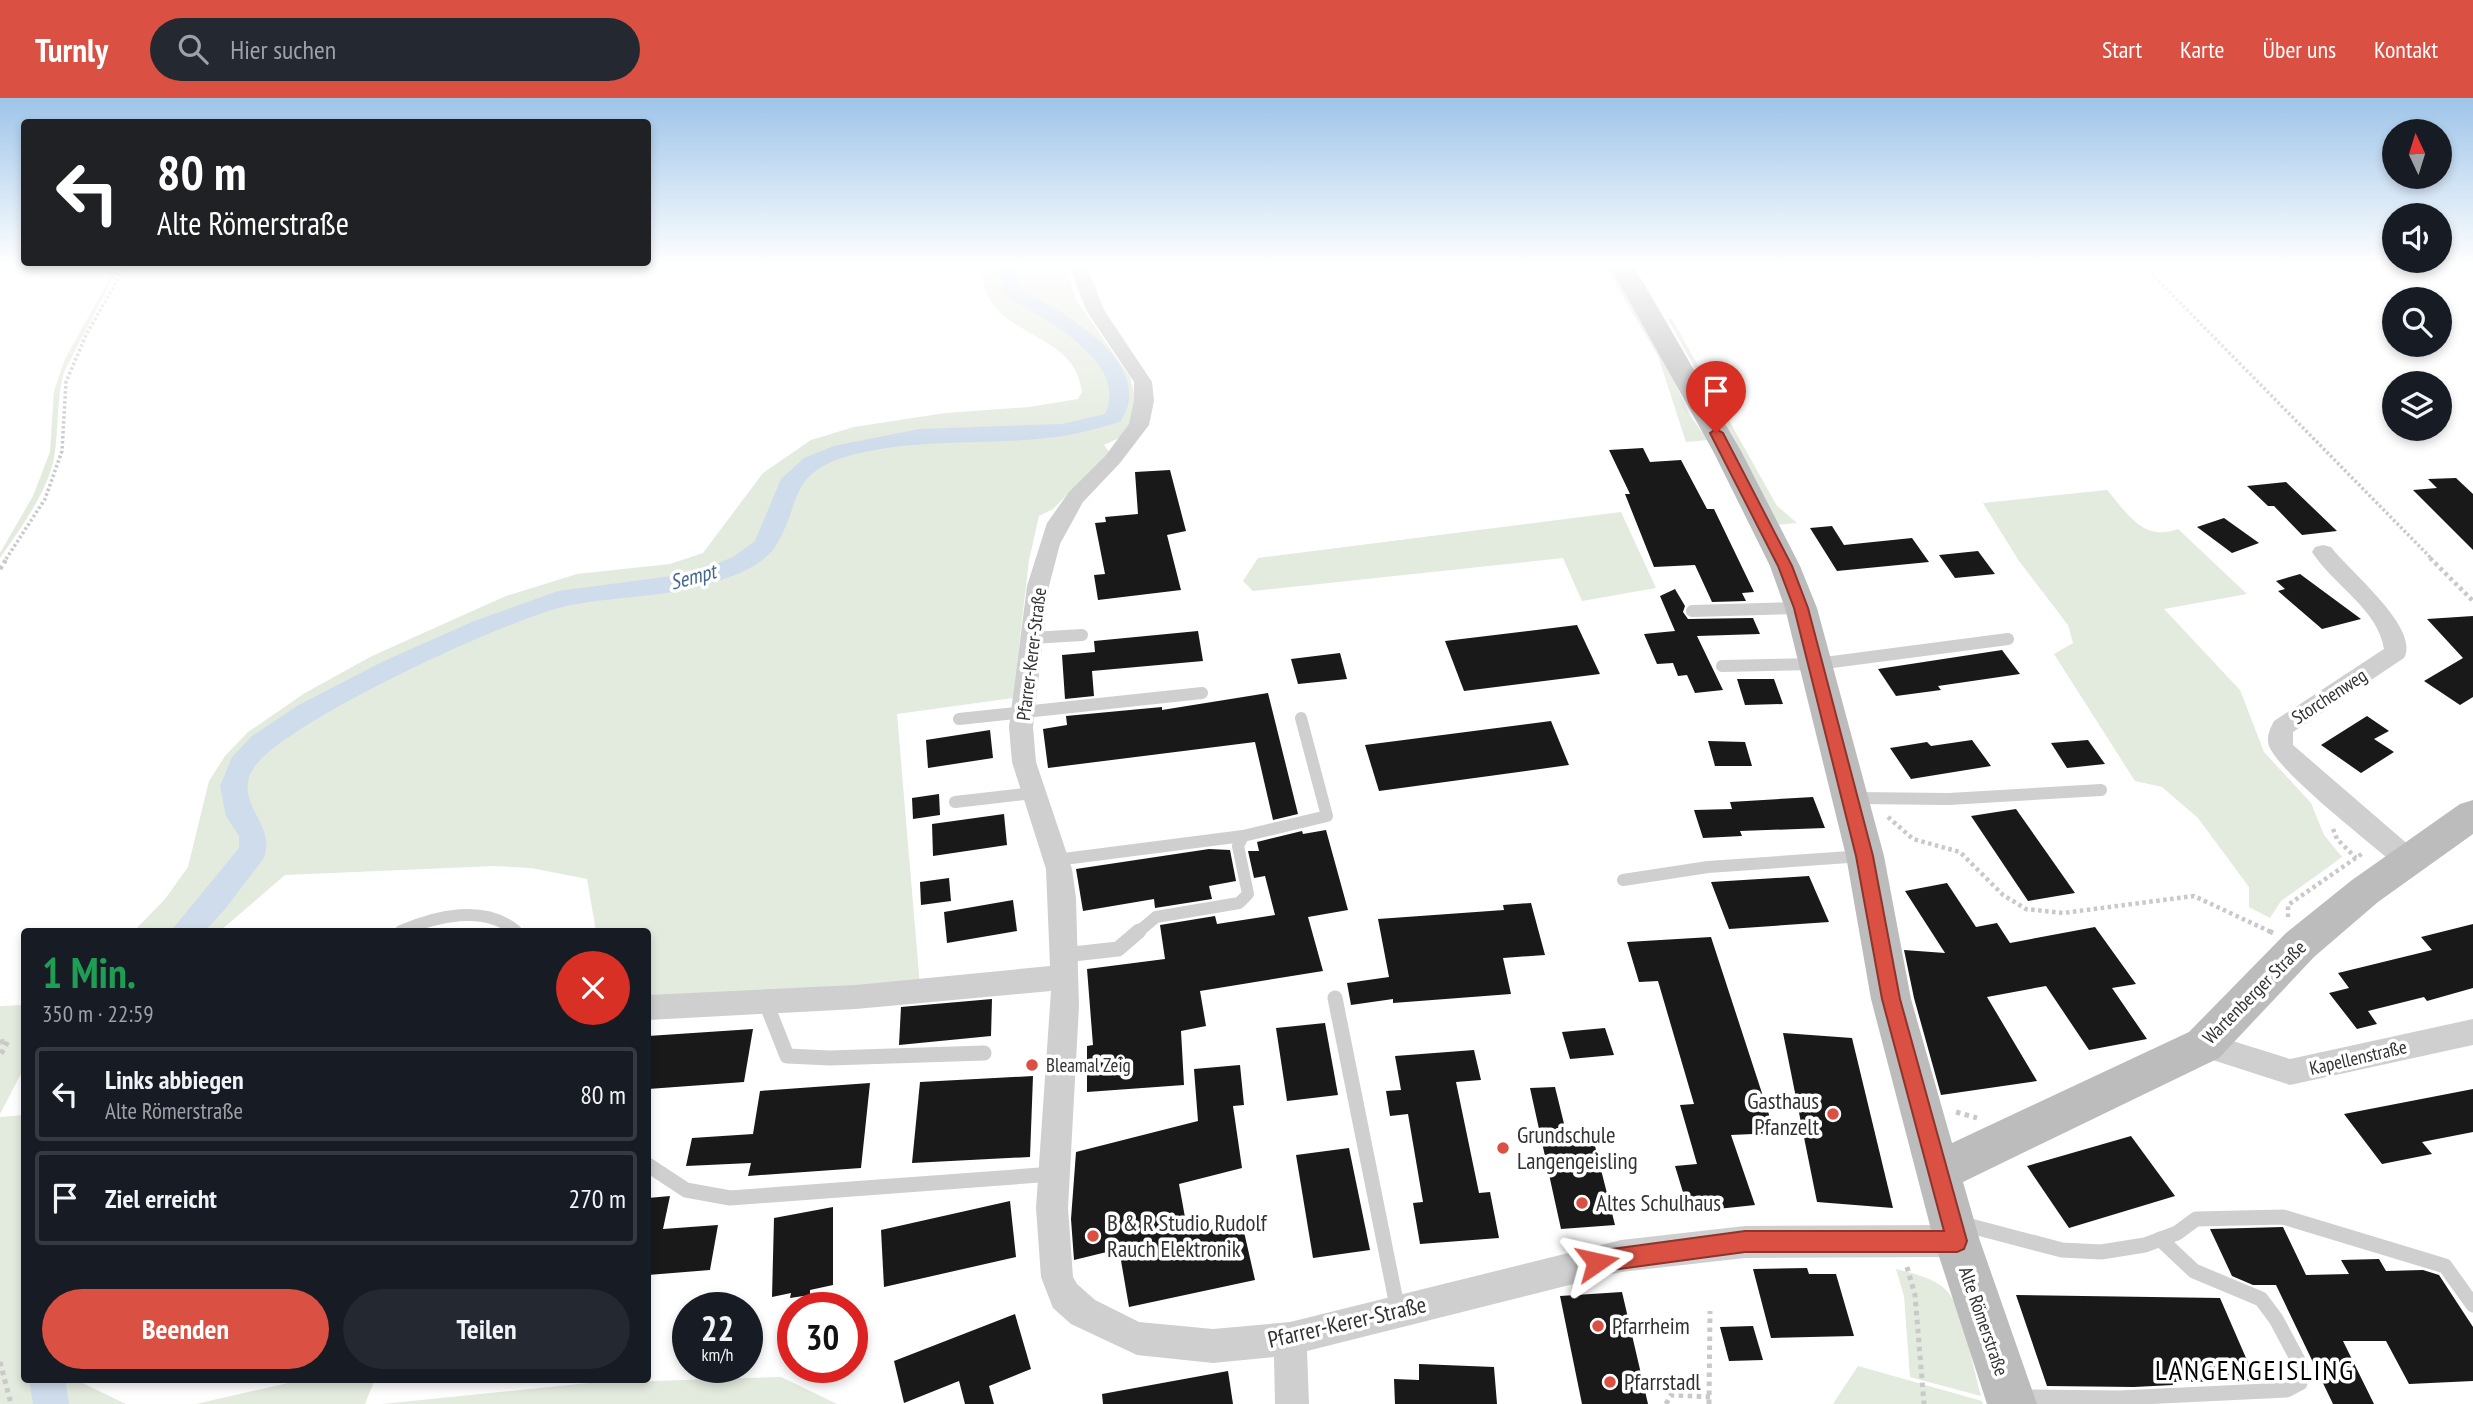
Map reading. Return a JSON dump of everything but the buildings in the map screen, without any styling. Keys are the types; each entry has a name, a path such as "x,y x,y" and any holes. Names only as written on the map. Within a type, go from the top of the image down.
{"main road":[{"name":"Alte Römerstraße","path":"1655,324 1699,400 1785,566 1801,608 1860,798 1865,856 1891,999 1955,1231 2011,1400"},
{"name":"Wartenberger Straße","path":"1937,1167 1960,1161 2204,1045 2300,945 2365,891 2473,814"}],"street":[{"name":"Pfarrer-Kerer-Straße","path":"1104,324 1143,382 1144,401 1139,425 1103,470 1076,497 1058,523 1049,544 1038,586 1021,727 1024,762 1056,860 1063,898 1064,966 1052,1208 1057,1277 1065,1296 1083,1312 1137,1338 1213,1346 1290,1339 1621,1256 1745,1242 1955,1231"},
{"name":"Storchenweg","path":"2323,552 2334,570 2390,624 2396,640 2396,652 2283,727 2278,737 2281,747 2292,761 2409,861"},
{"path":"651,1007 766,1003 979,988 1064,966"},
{"name":"Kapellenstraße","path":"2204,1045 2290,1073 2473,1032"},
{"path":"1290,1339 1292,1404"}],"lane":[{"path":"1692,611 1801,608"},
{"path":"1032,638 1082,635"},
{"path":"1722,666 1800,662 1817,664 2008,639"},
{"path":"959,719 1023,711 1056,711 1202,693"},
{"path":"1056,860 1243,836 1324,819 1327,816 1301,718"},
{"path":"1860,798 1949,799 2101,790"},
{"path":"955,802 1033,793"},
{"path":"1064,966 1118,949 1156,917 1239,904 1248,894 1238,846 1243,836"},
{"path":"1623,880 1719,866 1865,856"},
{"path":"410,928 438,918 467,917 498,918 512,928"},
{"path":"1335,998 1398,1311"},
{"path":"766,1003 786,1056 830,1058 984,1052"},
{"path":"651,1167 681,1191 699,1196 730,1198 1054,1174"},
{"path":"1955,1231 2062,1250 2101,1252 2160,1240 2177,1233 2196,1219 2283,1217 2445,1266 2473,1305"},
{"path":"2011,1400 2084,1400 2287,1390 2300,1383 2300,1364 2276,1318 2262,1299 2194,1271 2160,1240"}],"path":[{"path":"0,569 45,499 62,451 66,382 92,324"},
{"path":"2202,324 2473,601"},
{"path":"1860,798 1913,839 1960,851 2008,900 2021,909 2042,914 2063,913 2194,896 2300,945"},
{"path":"0,1042 8,1041 0,1056"},
{"path":"1906,1266 1915,1295 1924,1404"},
{"path":"1666,1404 1671,1395 1710,1401 1705,1338 1710,1311"},
{"path":"0,1362 11,1404"}],"shaded area":[{"path":"84,324 89,324 64,372 54,458 50,471 32,510 0,558 0,553 33,496 50,452 54,391 65,359"},
{"path":"1016,324 1093,324 1130,377 1135,397 1135,420 1119,438 1104,445 1109,452 1053,509 1039,516 1029,560 1013,698 897,714 920,986 651,999 651,928 595,928 587,879 531,868 494,866 285,875 223,928 137,928 165,899 188,867 209,781 225,756 248,732 305,693 372,656 506,596 577,574 670,564 703,553 763,473 811,440 854,427 945,413 1029,407 1078,399 1082,392 1075,370 1063,354"},
{"path":"1639,324 1649,325 1690,416 1708,440 1686,442 1658,356"},
{"path":"1671,324 1675,324 1777,506 1797,523 1776,525"},
{"path":"2107,490 2129,516 2146,529 2166,532 2178,529 2247,594 2164,609 2240,690 2264,752 2311,803 2324,835 2342,857 2281,901 2270,918 2249,907 2249,887 2198,818 2162,787 2135,781 2054,654 2073,643 2068,625 2019,561 1983,503"},
{"path":"1621,512 1656,588 1582,601 1563,558 1253,591 1243,581 1258,558"},
{"path":"21,1005 21,1074 0,1114 0,1006"},
{"path":"21,1115 21,1383 82,1383 126,1404 0,1404 0,1117"},
{"path":"1896,1269 1935,1282 1952,1298 1965,1331 1981,1396 1910,1377 1904,1296"},
{"path":"1858,1366 1982,1401 1983,1404 1833,1404"},
{"path":"777,1377 777,1383 793,1383 837,1404 382,1404 589,1383 672,1380 672,1383 763,1383 763,1378"},
{"path":"288,1383 373,1383 365,1404 196,1404"}],"waterway":[{"name":"Sempt","path":"189,928 216,900 253,851 253,834 240,816 233,786 241,764 261,743 306,713 391,668 481,628 566,597 672,584 709,576 741,563 765,545 789,484 812,463 842,451 919,436 1062,430 1113,418 1121,397 1118,381 1109,364 1096,349 1065,324"},
{"name":"Sempt","path":"48,1383 51,1404"}],"place":[{"name":"Bleamal Zeig","path":"1032,1065"},
{"name":"Gasthaus Pfanzelt","path":"1833,1114"},
{"name":"Grundschule Langengeisling","path":"1503,1148"},
{"name":"Altes Schulhaus","path":"1582,1203"},
{"name":"B & R Studio Rudolf Rauch Elektronik","path":"1093,1236"},
{"name":"Pfarrheim","path":"1598,1326"},
{"name":"Pfarrstadl","path":"1610,1382"}],"district":[{"name":"LANGENGEISLING","path":"2255,1370"}],"route":[{"path":"1597,1262 1621,1256 1745,1242 1957,1241 1891,999 1865,856 1801,608 1785,566 1716,433"}]}
